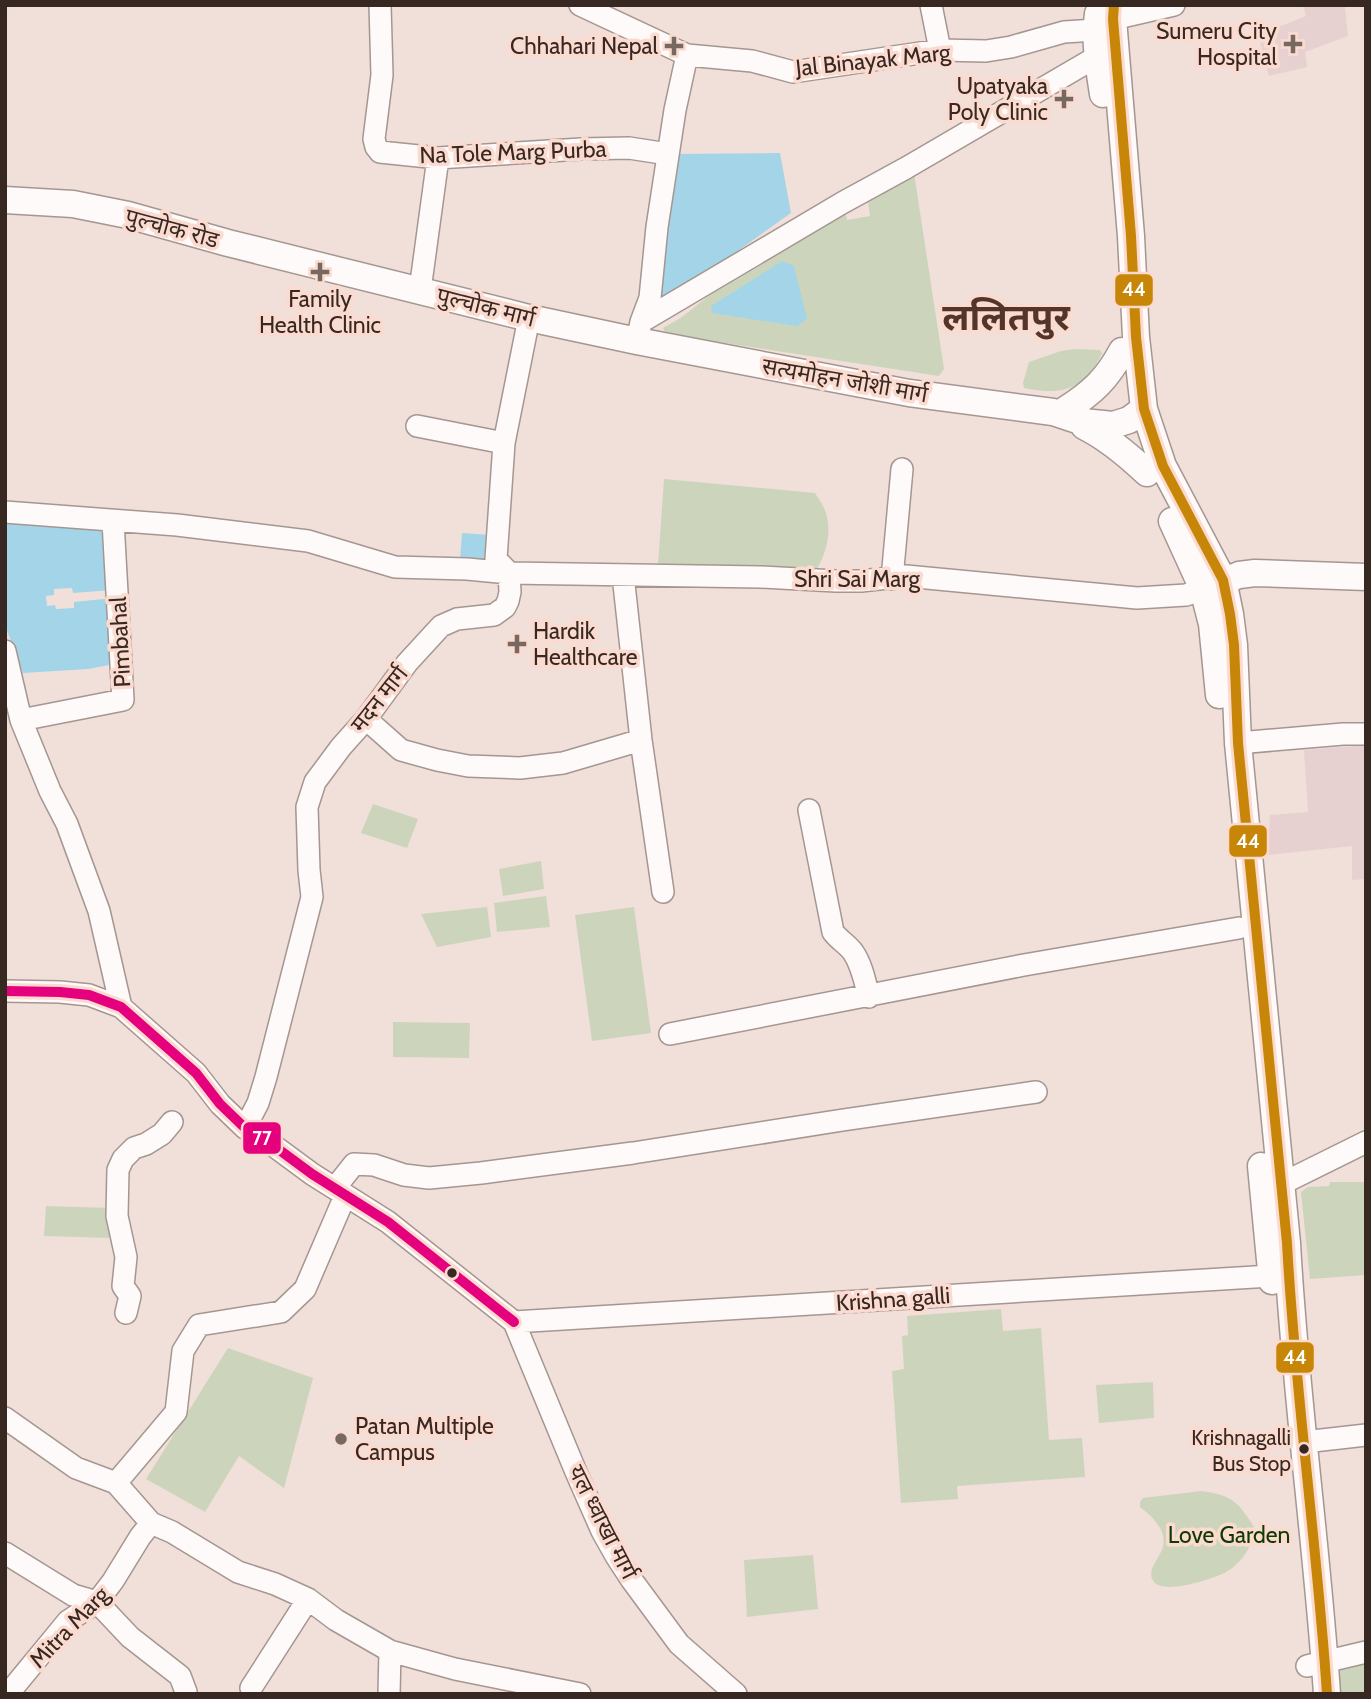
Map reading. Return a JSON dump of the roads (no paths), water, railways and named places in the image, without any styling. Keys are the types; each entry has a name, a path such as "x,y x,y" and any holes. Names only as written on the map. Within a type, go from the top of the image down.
{"main road":[{"path":"1106,15 1098,57 1107,114 1115,211 1122,351 1136,414"},
{"path":"1106,15 1131,236 1138,449 1152,461 1182,540 1213,584 1212,624 1224,648 1238,743 1273,1188 1271,1276 1297,1529 1316,1664 1327,1694"},
{"name":"पुल्चोक रोड","path":"5,200 73,204 128,215 335,270"},
{"name":"पुल्चोक मार्ग","path":"335,270 529,318 639,332"},
{"name":"सत्यमोहन जोशी मार्ग","path":"639,332 909,393 1061,413 1083,422 1113,425 1136,414"},
{"path":"1122,351 1099,385 1061,413 1109,441 1152,461"},
{"path":"1213,584 1239,575 1255,573 1366,577"},
{"path":"1224,648 1227,777 1239,928 1304,1442 1316,1664 1309,1694"}],"street":[{"name":"Na Tole Marg Purba","path":"380,5 382,75 374,139 380,152 439,158 629,148 668,154"},
{"name":"Jal Binayak Marg","path":"580,5 619,14 687,55 752,61 793,72 940,50 986,51 1011,47 1064,32 1106,15 1174,5"},
{"path":"931,5 940,50"},
{"path":"639,332 650,298 674,110 687,55"},
{"path":"639,332 842,203 1098,57"},
{"path":"420,290 439,158"},
{"name":"मदन मार्ग","path":"245,1128 258,1103 266,1077 312,897 307,807 315,782 407,663 441,626 457,619 494,615 505,607 508,601 509,573 496,559 504,443 529,318"},
{"path":"417,426 504,443"},
{"path":"892,579 902,469"},
{"name":"Shri Sai Marg","path":"5,512 177,526 308,541 395,567 509,573 760,577 836,582 906,576 1138,598 1186,596 1213,584"},
{"name":"Pimbahal","path":"21,720 123,700 113,521"},
{"path":"623,575 641,740 663,892"},
{"path":"5,651 21,720 66,824 99,911 121,1007"},
{"path":"366,719 401,750 468,766 520,768 563,763 641,740"},
{"path":"1238,743 1366,734"},
{"path":"810,810 833,932 838,940 851,948 858,960 869,997"},
{"path":"670,1034 1024,965 1239,928"},
{"path":"5,991 89,995 121,1007 196,1073 220,1104 245,1128 388,1222 514,1322"},
{"path":"116,1483 176,1412 183,1351 199,1325 281,1312 305,1289 340,1192 354,1164 374,1165 404,1175 429,1178 468,1175 1036,1093"},
{"path":"126,1313 130,1296 123,1286 126,1256 117,1216 118,1170 134,1148 162,1134 172,1122"},
{"path":"1273,1188 1366,1142"},
{"name":"Krishna galli","path":"514,1322 1271,1276"},
{"name":"यल ध्वाखा मार्ग","path":"514,1322 576,1472 616,1556 679,1644 736,1694"},
{"path":"5,1418 76,1468 116,1483 151,1523 238,1572 308,1598 336,1620 390,1651 455,1669 580,1694"},
{"path":"1304,1442 1366,1435"},
{"name":"Mitra Marg","path":"8,1694 68,1621 97,1602 151,1523"},
{"path":"5,1553 73,1595 97,1602 130,1637 180,1676 186,1692"},
{"path":"251,1688 308,1598"},
{"path":"389,1694 390,1651"},
{"path":"1316,1664 1366,1652"}],"water":[{"path":"780,153 791,213 667,301 650,298 668,154"},
{"path":"782,261 794,266 807,319 797,326 712,313 711,306"},
{"path":"5,514 107,524 120,663 88,669 23,673 5,625"},
{"path":"462,533 490,535 487,563 460,560"}],"place":[{"name":"Sumeru City Hospital","path":"1293,44"},
{"name":"Chhahari Nepal","path":"674,46"},
{"name":"Upatyaka Poly Clinic","path":"1064,99"},
{"name":"Family Health Clinic","path":"320,272"},
{"name":"Hardik Healthcare","path":"517,644"},
{"name":"Patan Multiple Campus","path":"341,1439"},
{"name":"Krishnagalli Bus Stop","path":"1304,1449"}],"district":[{"name":"ललितपुर","path":"1006,317"}],"park label":[{"name":"Love Garden","path":"1229,1535"}]}
